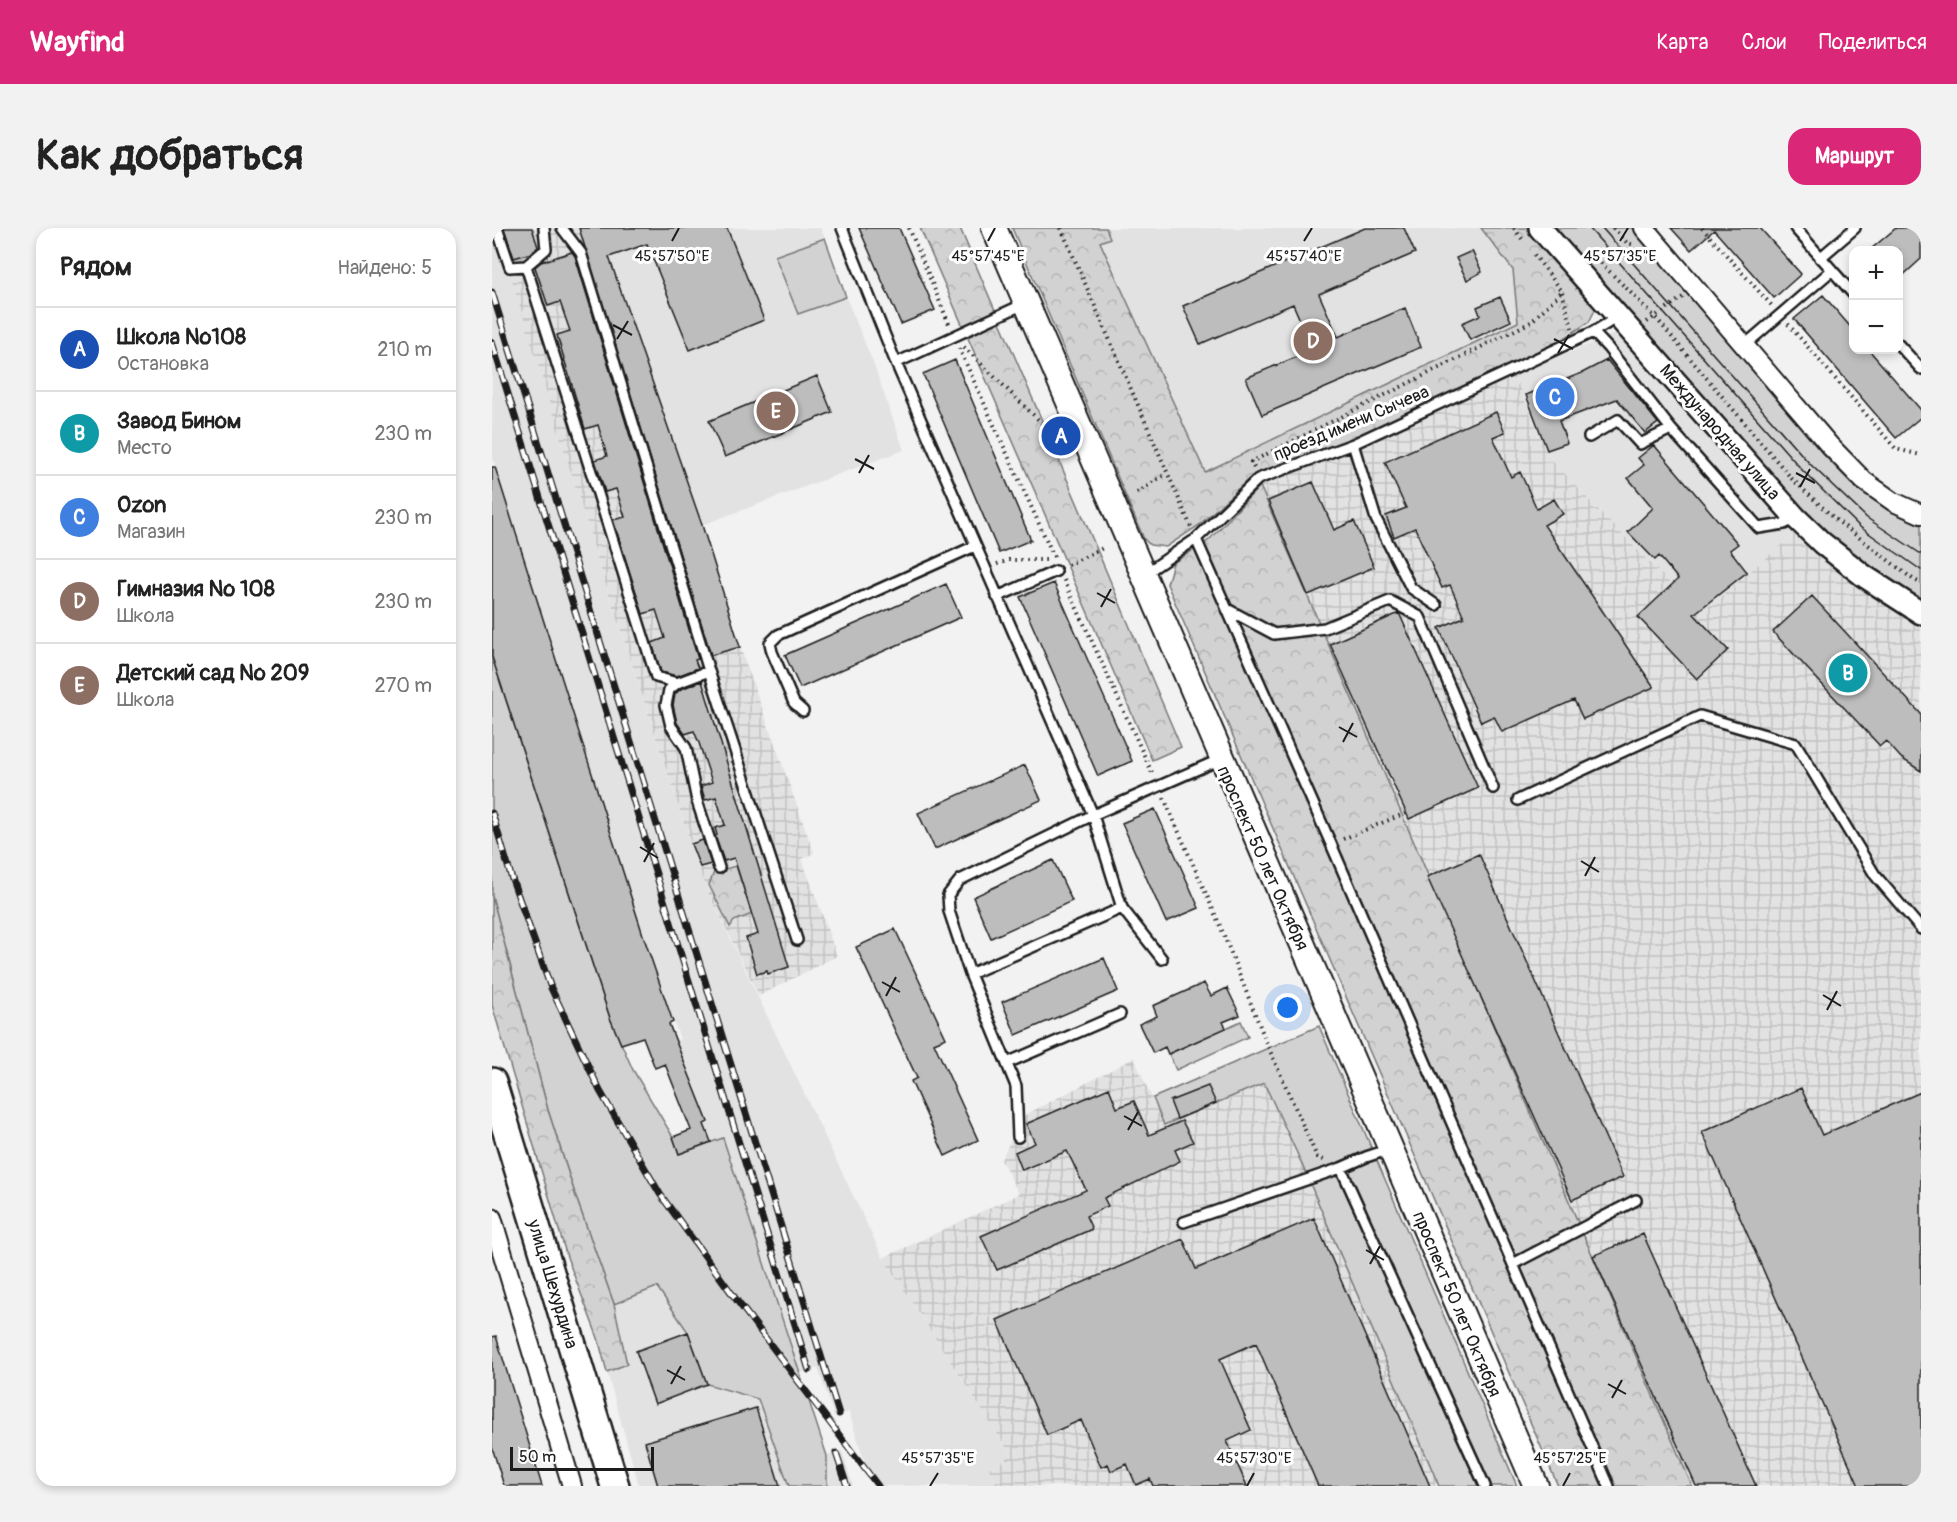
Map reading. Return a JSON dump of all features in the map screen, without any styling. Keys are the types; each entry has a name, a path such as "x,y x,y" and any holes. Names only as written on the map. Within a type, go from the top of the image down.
{"main road":[{"name":"проспект 50 лет Октября","path":"994,228 1154,605 1536,1486"},
{"name":"улица Шехурдина","path":"492,1082 615,1486"}],"street":[{"name":"Международная улица","path":"1540,228 1795,517 1822,543 1864,576 1921,613"},
{"path":"1643,237 1745,345 1830,446 1864,481 1894,502 1921,514"},
{"path":"492,1218 496,1246 572,1486"}],"lane":[{"path":"497,228 510,267 526,266 546,249 544,228"},
{"path":"561,228 581,253 709,671 797,940"},
{"path":"842,228 896,363 1093,815 1122,908 1162,959"},
{"path":"1795,228 1849,290"},
{"path":"1820,258 1855,228"},
{"path":"526,266 656,677 677,683"},
{"path":"1745,345 1832,271"},
{"path":"896,363 955,338 1026,303"},
{"name":"проезд имени Сычева","path":"1143,575 1196,539 1258,479 1353,444 1575,341 1608,323 1624,322"},
{"path":"1593,332 1671,429 1759,528 1784,524 1795,517"},
{"path":"1903,349 1921,369"},
{"path":"1589,437 1618,420 1640,444 1671,429"},
{"path":"1353,444 1376,519 1411,588 1436,604"},
{"path":"1196,539 1331,844 1609,1486"},
{"path":"803,711 794,703 770,643 778,636 975,546"},
{"path":"997,597 1056,571"},
{"path":"1227,609 1274,634 1325,628 1390,601 1420,617 1493,788"},
{"path":"709,671 677,683 669,690 666,705 671,726 686,748 697,801 719,868"},
{"path":"1518,800 1700,716 1796,744 1875,875 1921,929"},
{"path":"1017,1137 1016,1086 970,974 949,911 948,895 960,880 1093,815 1221,759"},
{"path":"970,974 1122,908"},
{"path":"1007,1063 1120,1014"},
{"path":"1184,1222 1390,1149"},
{"path":"1341,1168 1485,1486"},
{"path":"1513,1264 1636,1200"}],"path":[{"path":"909,228 955,338 1056,560 1009,560 986,569"},
{"path":"1061,228 1196,539"},
{"path":"1514,228 1562,291 1575,341"},
{"path":"1613,228 1627,243 1643,237"},
{"path":"1702,228 1896,448 1921,455"},
{"path":"1583,244 1655,317 1792,479 1835,519 1895,566 1921,583"},
{"path":"1624,322 1655,317 1686,296 1678,287"},
{"path":"1258,479 1251,462 1531,322 1562,291"},
{"path":"955,338 1056,437"},
{"path":"1137,493 1167,473"},
{"path":"1105,547 1060,569 1221,928 1267,1044 1317,1157 1341,1168"},
{"path":"1331,844 1406,813"}],"shaded area":[{"path":"492,228 496,228 510,271 600,567 704,884 883,1258 1011,1455 989,1468 997,1486 872,1486 849,1412 834,1416 818,1368 801,1373 723,1139 711,1142 704,1124 708,1122 676,1041 680,1039 643,935 492,456"},
{"path":"496,228 599,228 702,525 740,647 814,853 802,859 837,956 759,996 704,884 600,567"},
{"path":"599,228 820,228 825,238 775,257 798,314 846,297 872,360 904,450 702,525"},
{"path":"1106,228 1481,228 1513,270 1519,322 1205,472 1100,242 1110,238"},
{"path":"1616,333 1629,340 1798,531 1700,615 1548,455 1514,375"},
{"path":"1514,375 1548,455 1700,614 1798,531 1867,590 1921,626 1921,1486 1692,1486 1260,486 1361,446"},
{"path":"1134,1058 1164,1125 1264,1083 1297,1153 1439,1486 997,1486 989,1468 1011,1455 883,1258 1019,1194 1001,1160 1023,1116"},
{"path":"657,1286 688,1332 707,1384 758,1399 789,1486 639,1486 607,1372 627,1363 614,1304"},
{"path":"842,1451 853,1486 827,1486 827,1456"}],"green space":[{"path":"920,228 960,228 1181,747 1152,760"},
{"path":"1012,228 1106,228 1110,238 1100,242 1205,472 1518,322 1513,270 1481,228 1532,228 1593,297 1596,308 1589,322 1548,349 1352,438 1252,476 1198,526 1166,547 1150,545 1144,539"},
{"path":"1550,228 1632,228 1821,452 1856,488 1890,511 1921,525 1921,601 1848,553 1797,505"},
{"path":"825,238 846,297 798,314 775,256"},
{"path":"1260,486 1692,1486 1558,1486 1167,584 1173,563 1208,541"},
{"path":"492,657 610,1018 633,1070 673,1137 679,1154 723,1138 827,1456 827,1486 789,1486 758,1399 707,1384 688,1332 657,1287 614,1304 548,1110 492,896"},
{"path":"736,866 752,914 734,921 730,927 709,885 714,872"},
{"path":"492,896 548,1110 614,1304 627,1364 607,1372 598,1338 567,1257 492,1005"},
{"path":"1241,1021 1248,1037 1176,1070 1169,1054"},
{"path":"1319,1026 1517,1486 1439,1486 1297,1153 1264,1083 1164,1125 1153,1098"}],"building":[{"path":"504,228 532,228 538,247 531,253 514,258"},
{"path":"579,228 727,228 764,320 690,350 647,244 609,257 702,525 740,647 711,655"},
{"path":"859,228 899,228 935,310 901,324"},
{"path":"1365,228 1404,228 1415,253 1319,294 1338,337 1405,308 1421,347 1262,415 1246,378 1313,350 1293,304 1200,344 1183,306"},
{"path":"1671,228 1760,228 1801,274 1774,298 1714,230 1691,250"},
{"path":"1896,228 1921,228 1921,259 1903,275 1903,246 1875,246"},
{"path":"1472,251 1482,272 1467,280 1456,258"},
{"path":"572,252 698,659 695,660 698,668 677,676 661,672 652,643 665,638 656,610 643,614 613,520 625,517 616,489 605,492 595,460 607,456 598,425 585,429 557,335 570,331 560,302 548,306 535,267 541,262"},
{"path":"1823,295 1849,325 1849,354 1872,354 1921,410 1921,417 1896,438 1794,319"},
{"path":"1500,297 1511,321 1470,340 1462,323 1480,315 1477,307"},
{"path":"955,360 1031,540 999,553 923,374"},
{"path":"1607,360 1658,423 1645,433 1617,399 1559,421 1567,443 1547,450 1526,395 1582,373"},
{"path":"817,376 832,412 725,457 709,421"},
{"path":"1496,412 1505,432 1493,437 1511,477 1520,472 1537,509 1554,499 1563,514 1544,525 1654,687 1583,719 1574,700 1502,732 1494,716 1481,722 1439,628 1464,617 1450,585 1442,588 1415,528 1394,537 1386,516 1406,508 1385,462"},
{"path":"1654,445 1738,544 1730,550 1747,572 1694,614 1728,650 1697,679 1638,617 1678,579 1659,556 1655,560 1628,532 1653,508 1628,478 1644,465 1638,458"},
{"path":"492,467 495,467 643,935 673,1022 669,1024 708,1122 704,1124 711,1142 679,1154 673,1137 691,1130 665,1064 655,1068 643,1037 621,1044 610,1018 492,657"},
{"path":"1313,482 1334,530 1354,521 1374,567 1308,595 1268,501"},
{"path":"1054,583 1132,761 1098,776 1020,597"},
{"path":"946,584 961,617 800,688 785,655"},
{"path":"1812,596 1921,714 1921,771 1901,758 1886,741 1880,746 1773,632"},
{"path":"1399,613 1478,788 1409,819 1330,644"},
{"path":"702,681 789,967 768,974 767,971 757,974 746,938 758,934 734,858 724,861 715,836 717,835 715,828 725,825 716,797 705,800 701,786 712,782 699,743 694,731 685,734 677,723 673,705 675,694 681,689"},
{"path":"1025,765 1041,800 935,849 918,813"},
{"path":"1155,809 1199,908 1166,922 1122,823"},
{"path":"703,840 711,864 700,867 691,844"},
{"path":"1479,854 1623,1177 1572,1200 1427,877"},
{"path":"1053,860 1072,901 991,938 973,897"},
{"path":"895,929 946,1038 934,1043 978,1140 945,1156 911,1081 917,1078 856,947"},
{"path":"1104,958 1118,991 1016,1035 1002,1002"},
{"path":"1204,983 1211,996 1227,988 1240,1015 1223,1022 1226,1028 1168,1054 1165,1047 1153,1053 1139,1024 1157,1016 1153,1006"},
{"path":"1208,1086 1216,1103 1177,1119 1170,1101"},
{"path":"1109,1088 1117,1108 1134,1101 1149,1135 1182,1121 1193,1142 1175,1150 1180,1161 1104,1198 1108,1206 1086,1216 1092,1229 997,1270 981,1236 1086,1190 1067,1151 1022,1170 1015,1152 1035,1143 1026,1124"},
{"path":"1801,1088 1822,1135 1921,1092 1921,1486 1859,1486 1702,1132"},
{"path":"1314,1218 1430,1486 1318,1486 1256,1343 1220,1359 1251,1430 1227,1441 1247,1486 1153,1486 1150,1479 1136,1485 1127,1464 1111,1471 1108,1464 1101,1467 1081,1420 1047,1435 997,1320 1183,1239 1196,1269"},
{"path":"1643,1234 1756,1486 1696,1486 1593,1256"},
{"path":"688,1332 707,1384 655,1404 636,1351"},
{"path":"496,1336 542,1486 504,1486 492,1447 492,1337"},
{"path":"756,1408 780,1486 658,1486 645,1442"}],"tram line":[{"path":"1589,228 1803,471 1860,527 1921,570"},
{"path":"1602,228 1810,464 1867,518 1921,554"}],"railway":[{"path":"492,292 839,1414"},
{"path":"492,342 809,1370"},
{"path":"492,813 511,876 551,988 600,1091 660,1194 738,1302 878,1486"},
{"path":"836,1453 847,1486"}],"place":[{"name":"Гимназия № 108","path":"1313,341"},
{"name":"Ozon","path":"1555,397"},
{"name":"Детский сад № 209","path":"776,411"},
{"name":"Школа №108","path":"1061,436"},
{"name":"Завод Бином","path":"1848,673"}]}
